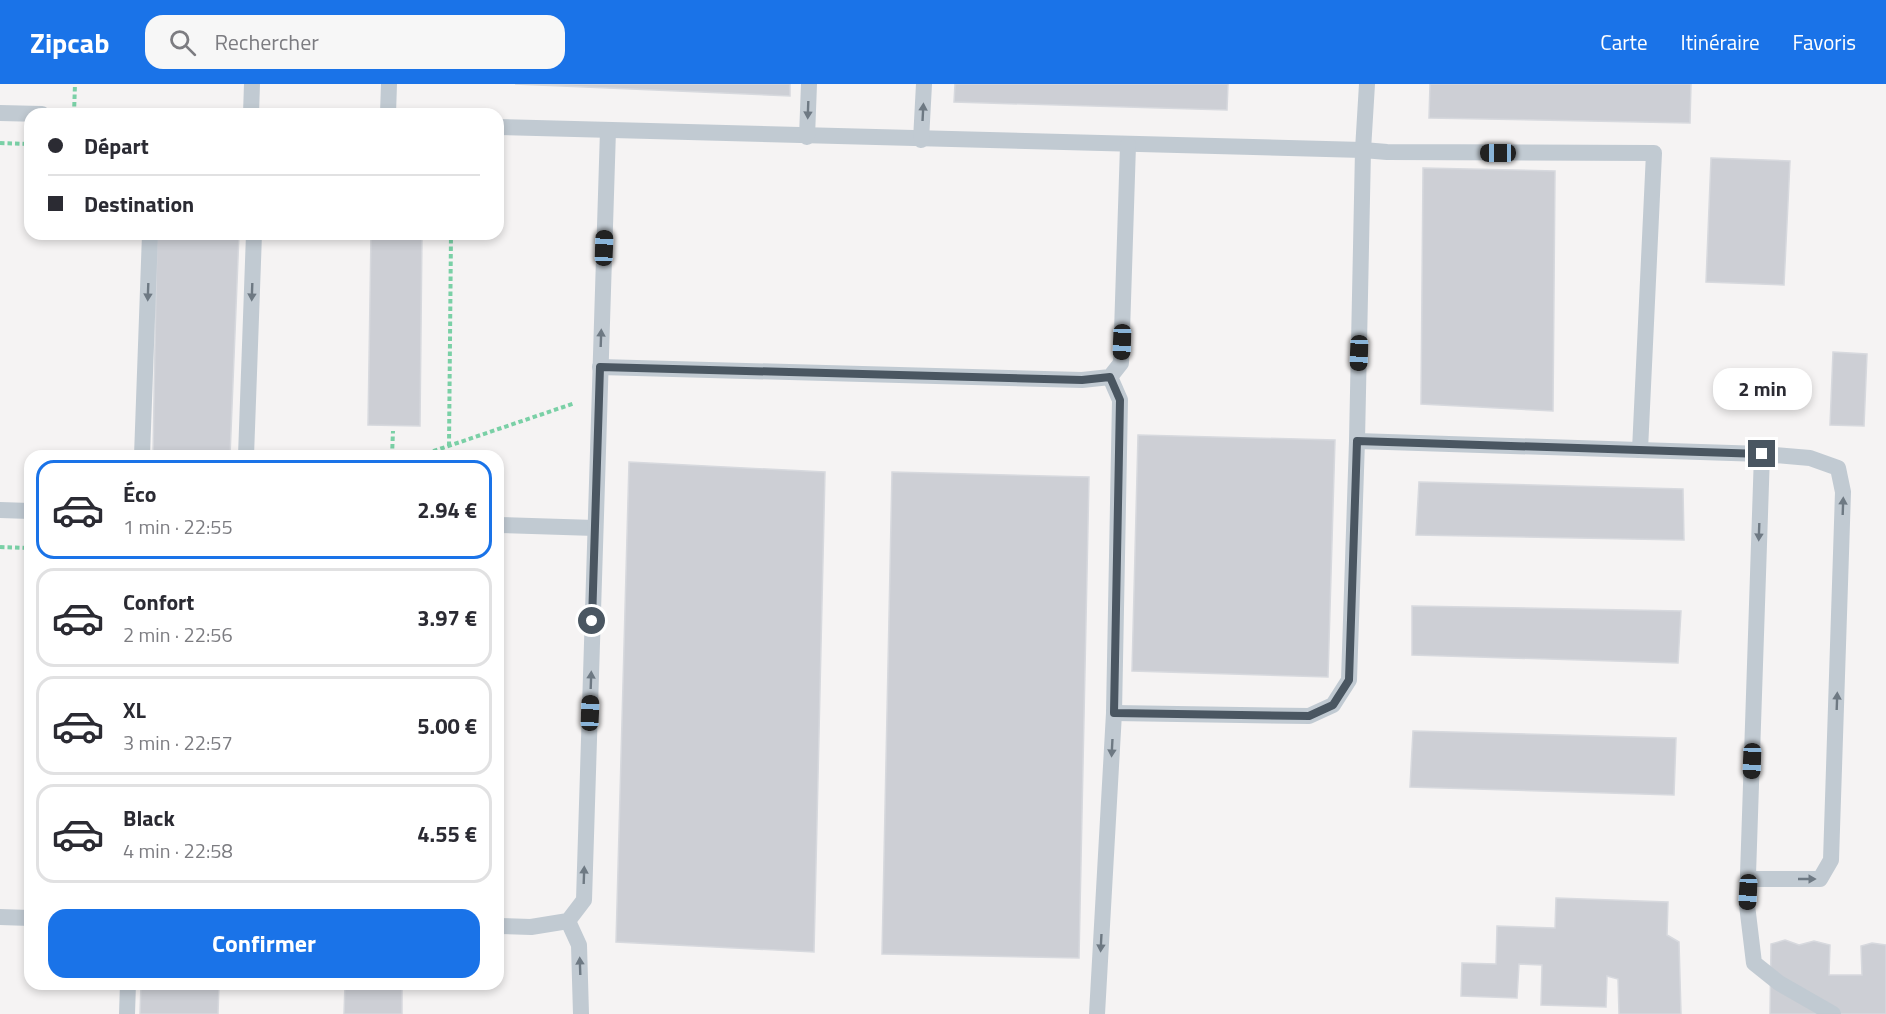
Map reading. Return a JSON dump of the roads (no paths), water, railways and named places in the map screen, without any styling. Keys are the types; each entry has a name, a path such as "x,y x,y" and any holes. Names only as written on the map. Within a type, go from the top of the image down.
{"lane":[{"path":"251,108 252,84"},
{"path":"388,108 389,84"},
{"path":"807,137 809,84"},
{"path":"921,140 924,84"},
{"path":"1114,713 1309,716 1333,705 1349,680 1363,150 1367,84"},
{"path":"0,113 24,114"},
{"path":"504,127 679,130 807,137 1387,152 1654,153 1640,450"},
{"path":"504,926 531,927 568,921 584,900 608,129"},
{"path":"600,367 1082,380 1110,377 1121,363 1128,145"},
{"path":"142,450 150,240"},
{"path":"246,450 254,240"},
{"path":"1097,1014 1114,713 1120,400 1110,377"},
{"path":"1357,441 1762,454 1810,458 1838,468 1843,492 1832,860 1820,879 1748,879"},
{"path":"1762,454 1747,905 1754,963 1779,983 1833,1014"},
{"path":"0,510 24,511"},
{"path":"504,525 595,528"},
{"path":"0,917 24,918"},
{"path":"568,921 579,945 581,1014"},
{"path":"127,1014 128,990"}]}
